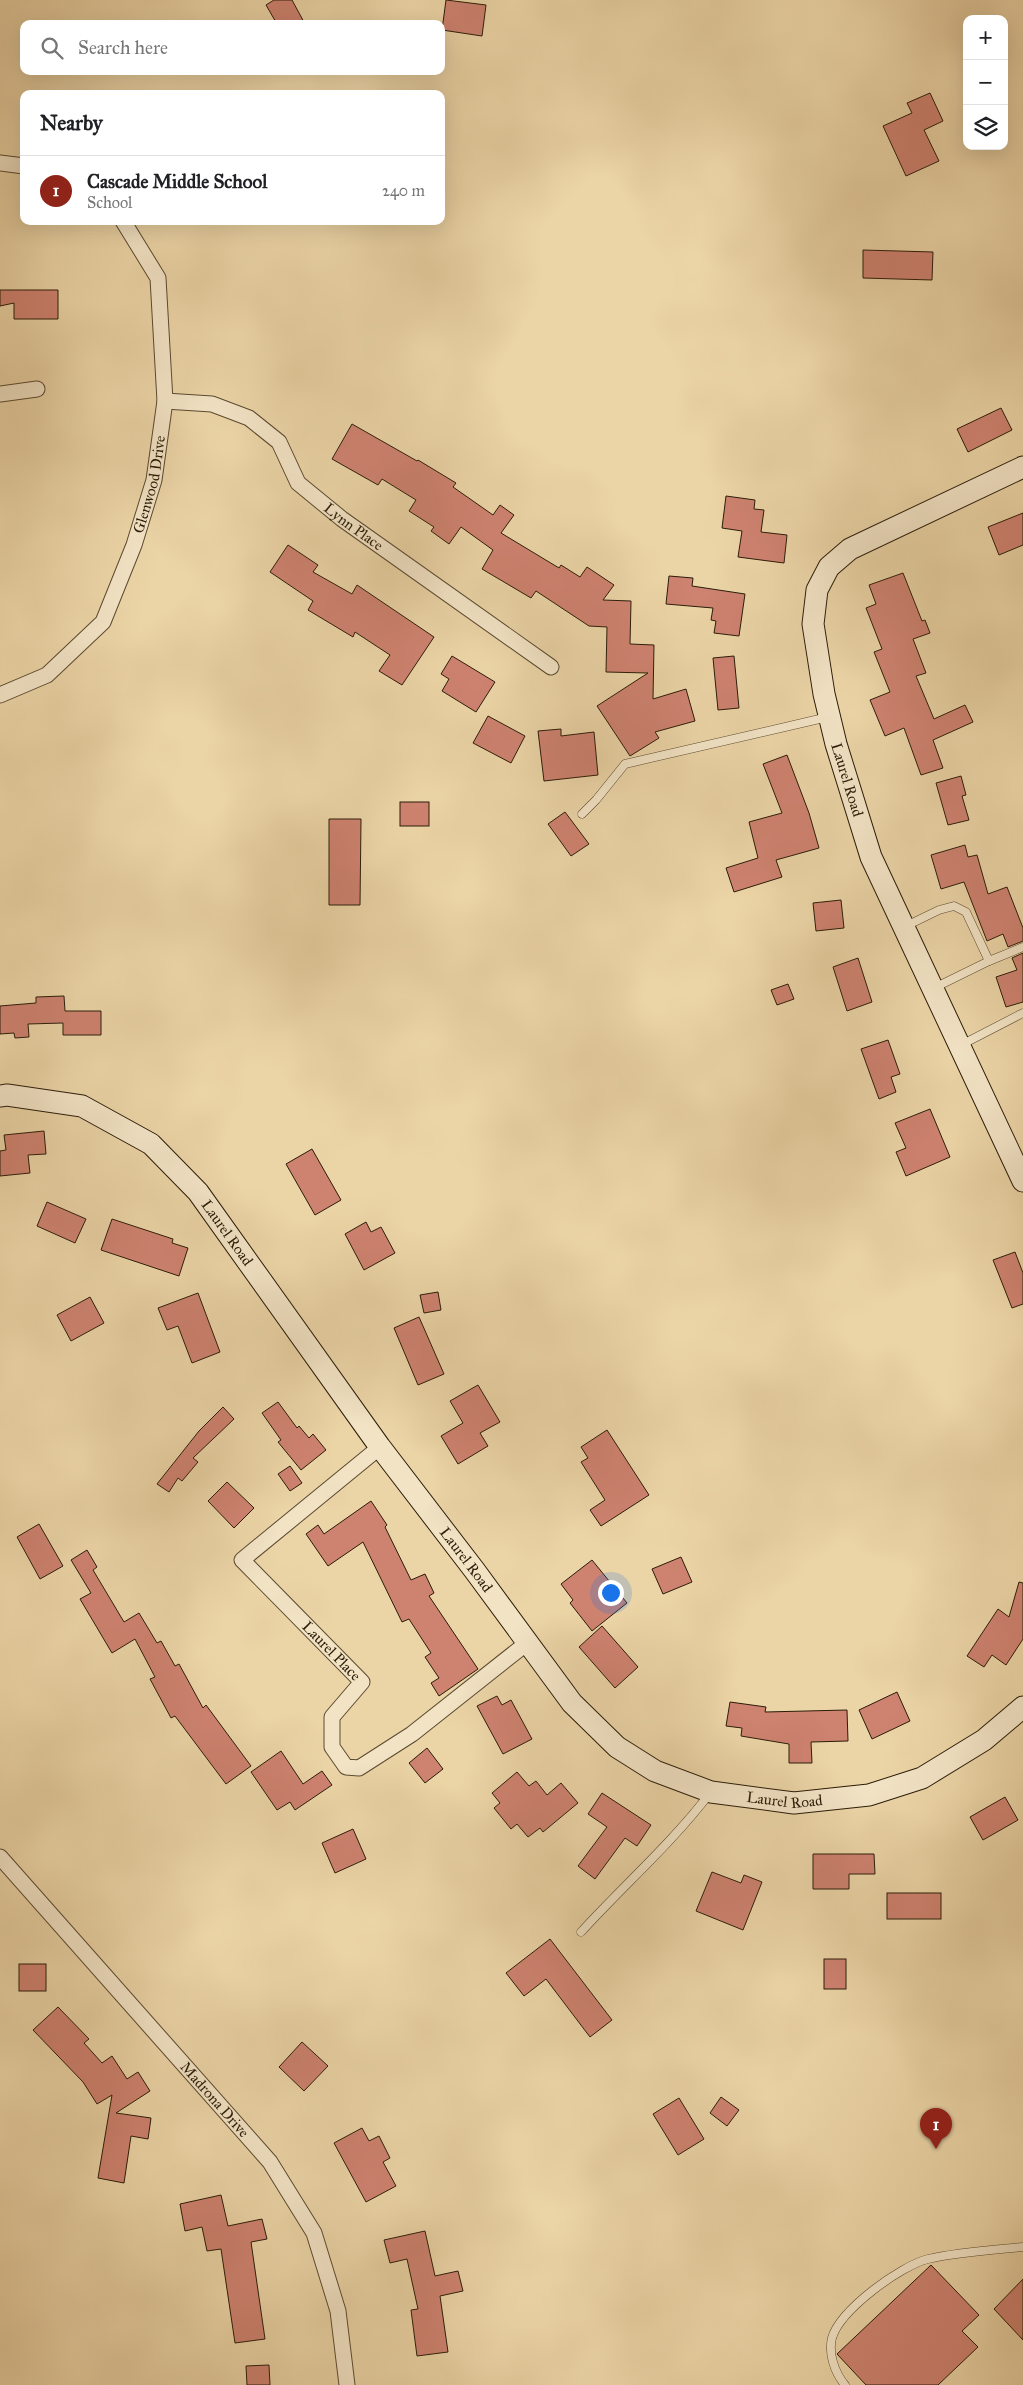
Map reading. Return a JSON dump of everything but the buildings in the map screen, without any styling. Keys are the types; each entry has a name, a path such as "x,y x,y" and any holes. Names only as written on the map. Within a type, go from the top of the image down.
{"street":[{"path":"0,163 20,166"},
{"name":"Glenwood Drive","path":"0,695 46,675 103,622 134,546 154,480 165,401 158,278 125,225"},
{"path":"0,394 37,389"},
{"name":"Lynn Place","path":"165,401 212,404 249,418 278,442 298,483 305,489 342,519 551,667"},
{"name":"Laurel Road","path":"1023,467 850,549 829,567 817,590 813,624 830,717 871,857 1023,1181"},
{"name":"Laurel Road","path":"0,1096 82,1106 152,1144 198,1192 380,1447 476,1571 572,1703 617,1747 655,1770 711,1792 794,1804 869,1795 922,1778 984,1740 1023,1707"},
{"name":"Laurel Place","path":"380,1447 242,1560 362,1682 332,1717 332,1747 346,1767 359,1768 412,1734 527,1643"},
{"name":"Madrona Drive","path":"0,1858 270,2162 314,2233 338,2311 347,2385"}],"lane":[{"path":"582,814 625,764 645,761 830,717"},
{"path":"904,928 939,910 954,906 966,912 989,961"},
{"path":"932,988 1023,947"},
{"path":"960,1046 1023,1013"},
{"path":"581,1932 615,1894 686,1824 711,1792"},
{"path":"845,2385 838,2377 831,2355 832,2338 842,2319 889,2278 926,2259 1023,2247"}],"place":[{"name":"Cascade Middle School","path":"936,2149"}]}
